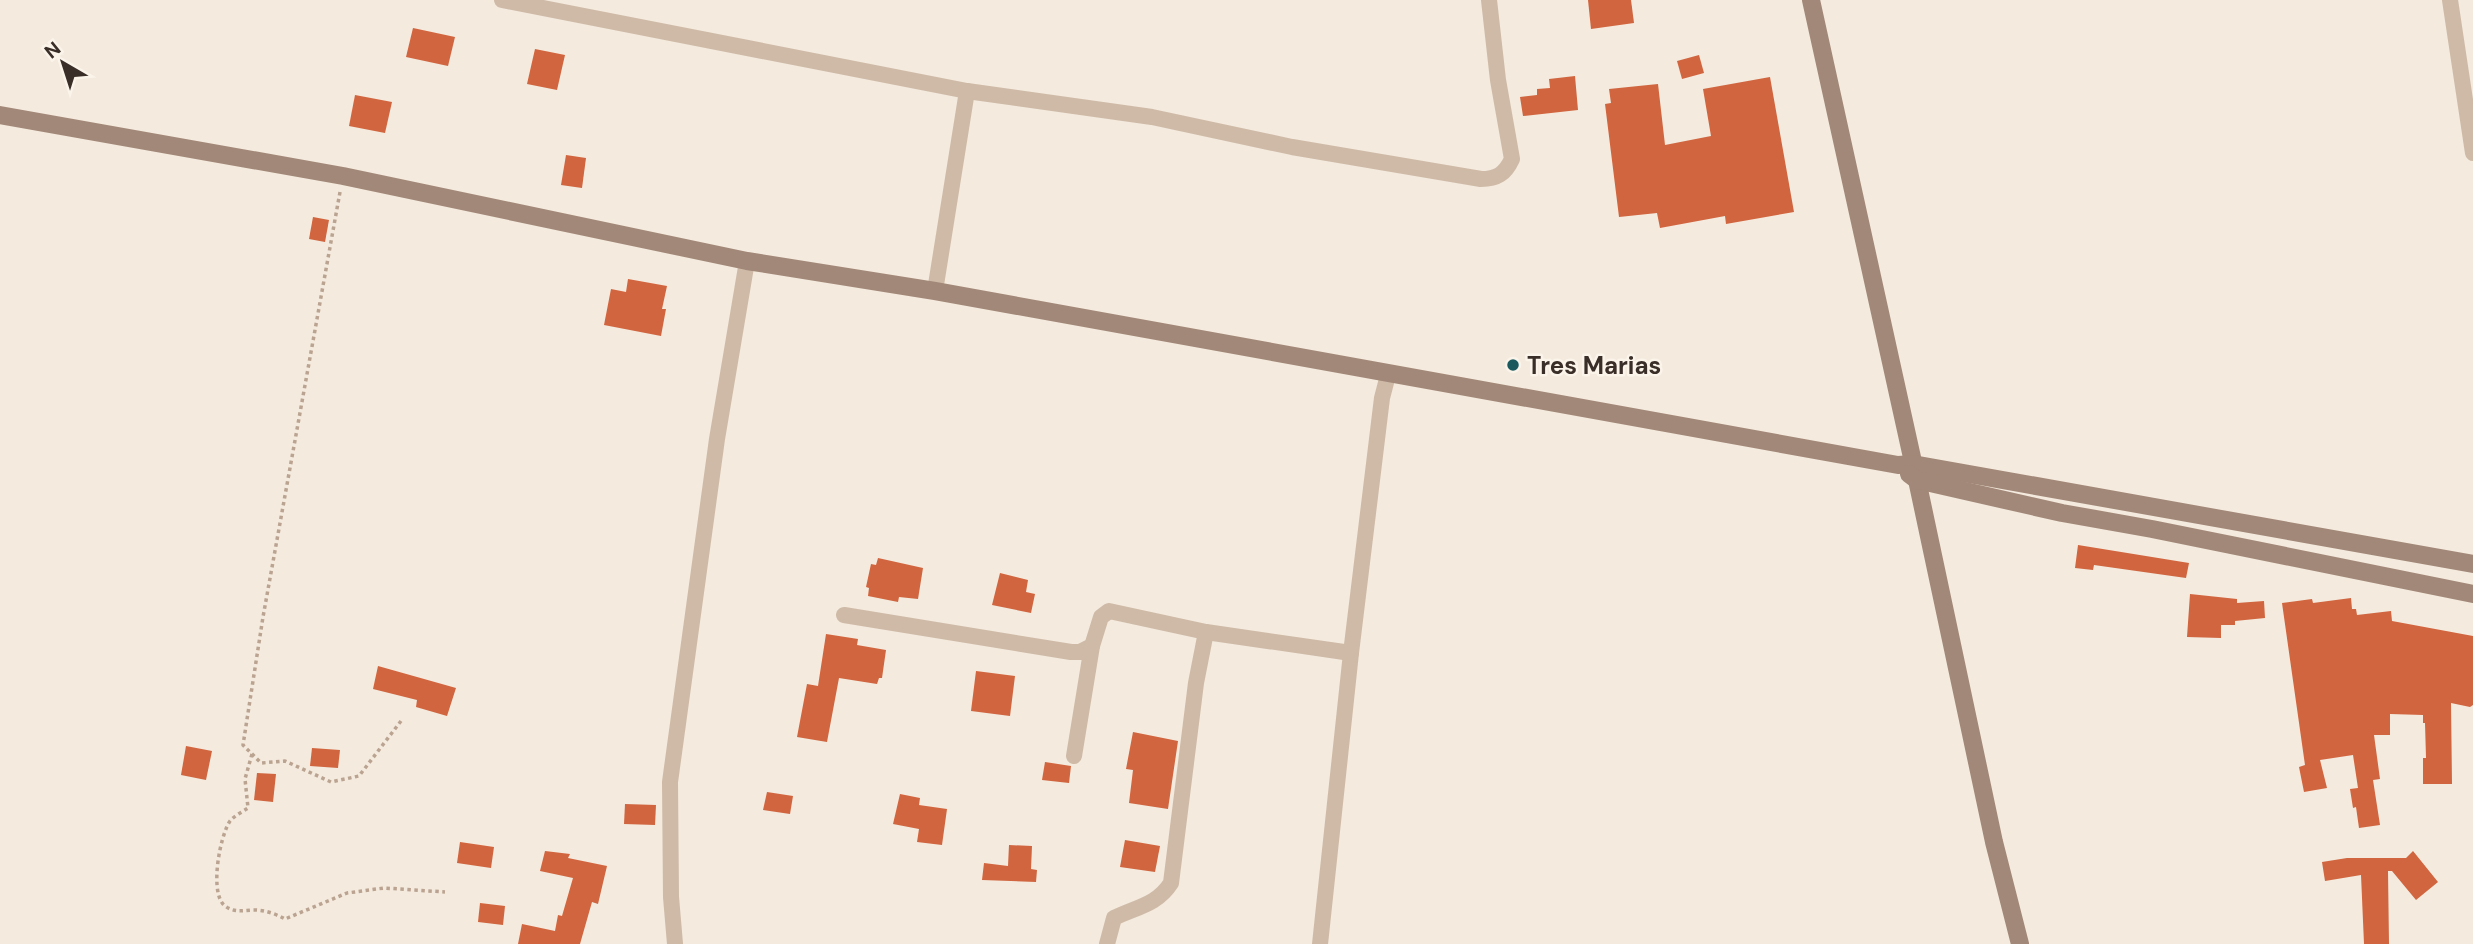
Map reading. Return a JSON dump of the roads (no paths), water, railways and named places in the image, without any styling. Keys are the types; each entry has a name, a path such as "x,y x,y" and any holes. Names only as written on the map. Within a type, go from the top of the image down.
{"street":[{"path":"502,0 967,91 1152,117 1292,147 1492,179 1501,175 1512,159 1498,80 1489,0 1483,0"},
{"path":"1811,0 1909,470 2020,944"},
{"path":"2450,0 2473,153"},
{"path":"935,291 967,91"},
{"path":"0,114 343,176 747,261 935,291 1909,470 2473,564"},
{"path":"674,944 670,782 718,439 747,261"},
{"path":"1320,944 1351,653 1382,398 1388,375"},
{"path":"1909,470 2063,513 2473,594"},
{"path":"2310,561 2315,536"},
{"path":"1074,757 1092,646 1101,618 1109,611 1206,632 1351,653"},
{"path":"844,615 1071,652 1080,652 1092,646"},
{"path":"1107,944 1114,918 1153,903 1164,894 1171,883 1196,683 1206,632"}],"place":[{"name":"Tres Marias","path":"1513,365"}]}
